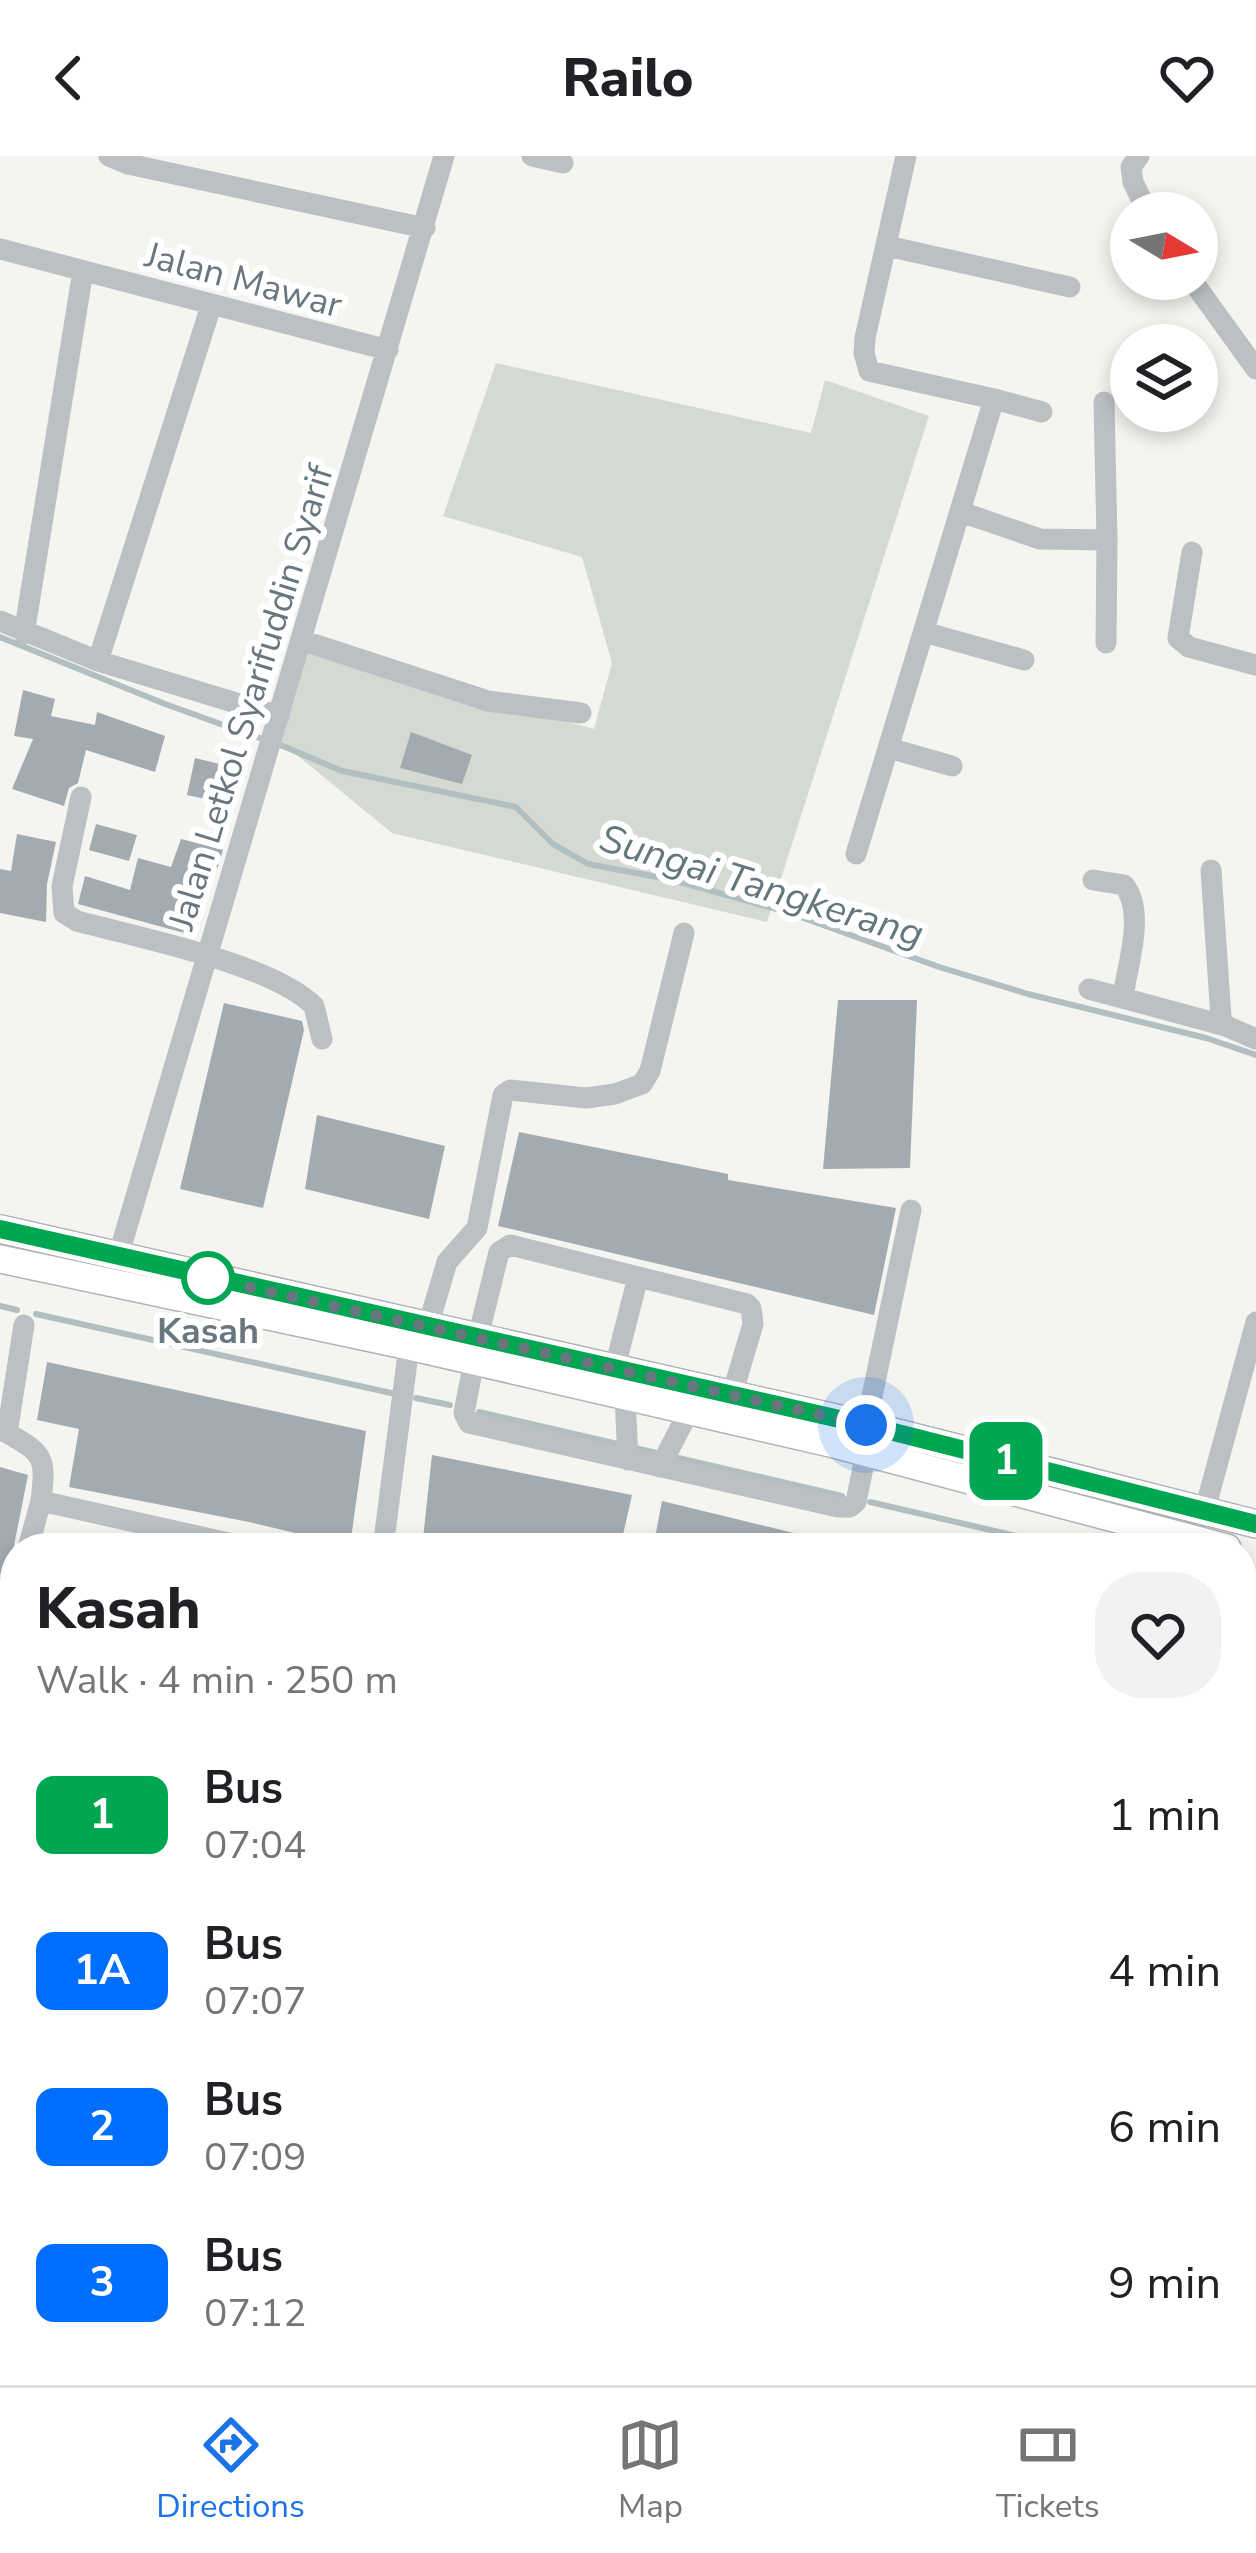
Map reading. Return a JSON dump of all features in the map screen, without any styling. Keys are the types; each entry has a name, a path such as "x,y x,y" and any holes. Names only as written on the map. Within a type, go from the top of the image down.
{"main road":[{"path":"0,1229 476,1349 625,1396 866,1439 1256,1524"},
{"path":"0,1258 419,1336"},
{"path":"476,1349 615,1367 732,1395 1158,1533"}],"street":[{"path":"109,156 128,164 425,227"},
{"name":"Jalan Letkol Syarifuddin Syarif","path":"118,1257 444,156"},
{"path":"532,156 563,163"},
{"path":"906,156 865,338 863,353 869,371 1042,412"},
{"path":"1138,192 1131,167 1139,156"},
{"path":"887,246 1070,287"},
{"name":"Jalan Mawar","path":"0,249 388,350"},
{"path":"25,634 83,271"},
{"path":"1206,300 1256,369"},
{"path":"98,661 211,306"},
{"path":"856,854 994,399"},
{"path":"1104,403 1106,643"},
{"path":"961,512 1040,539 1106,540"},
{"path":"1192,552 1178,638 1189,647 1256,665"},
{"path":"0,621 98,661 278,720"},
{"path":"924,632 1024,660"},
{"path":"301,640 488,701 581,712"},
{"path":"889,748 952,766"},
{"path":"81,797 60,897 64,914 207,955 285,986 308,1000 319,1015 322,1039"},
{"path":"1211,870 1221,1018 1226,1026"},
{"path":"1093,880 1124,885 1132,894 1134,925 1123,998"},
{"path":"386,1533 419,1336 447,1262 477,1228 503,1095 510,1090 602,1097 642,1084 650,1071 684,933"},
{"path":"1089,988 1226,1026 1256,1039"},
{"path":"732,1395 753,1324 751,1308 506,1246 499,1252 464,1413 469,1424 664,1459 844,1508 856,1502 910,1210"},
{"path":"615,1367 638,1277"},
{"path":"1204,1513 1256,1322"},
{"path":"24,1324 3,1433 37,1450 43,1459 41,1501 32,1533"},
{"path":"625,1396 628,1451"},
{"path":"664,1459 689,1411"},
{"path":"41,1501 184,1533"}],"shaded area":[{"path":"496,363 811,433 825,380 929,416 767,922 392,833 280,741 308,650 594,729 612,663 582,557 443,516"}],"building":[{"path":"23,690 55,699 51,716 95,725 97,712 165,736 155,772 86,750 78,783 69,788 64,806 12,789 33,739 14,736"},
{"path":"411,732 472,755 462,784 400,768"},
{"path":"195,758 232,767 224,803 187,795"},
{"path":"96,824 137,835 129,861 89,850"},
{"path":"17,834 56,842 47,884 46,922 0,913 0,869 11,871"},
{"path":"181,839 223,850 216,873 207,870 188,934 78,904 85,876 130,890 138,858 171,867"},
{"path":"838,1000 917,1000 910,1168 823,1169"},
{"path":"224,1003 302,1021 304,1030 263,1208 180,1189"},
{"path":"317,1115 445,1146 429,1219 305,1189"},
{"path":"519,1132 728,1174 728,1180 896,1208 874,1315 498,1226"},
{"path":"47,1362 366,1431 352,1533 295,1533 69,1487 79,1429 37,1420"},
{"path":"432,1455 632,1495 623,1533 424,1533"},
{"path":"0,1467 28,1475 17,1533 0,1533"},
{"path":"662,1501 794,1533 656,1533"}],"waterway":[{"name":"Sungai Tangkerang","path":"0,637 265,740"},
{"name":"Sungai Tangkerang","path":"278,744 342,771 516,807 553,844 588,864 673,880 787,912 939,967 1256,1055"},
{"path":"0,1306 17,1310"},
{"path":"36,1314 391,1393"},
{"path":"416,1398 450,1405"},
{"path":"479,1412 622,1445"},
{"path":"635,1448 842,1496"},
{"path":"870,1502 1003,1533"}],"bus line":[{"name":"1","path":"0,1229 866,1425 1256,1524"}],"place":[{"name":"Kasah","path":"208,1278"}],"route":[{"path":"208,1278 866,1425"}]}
